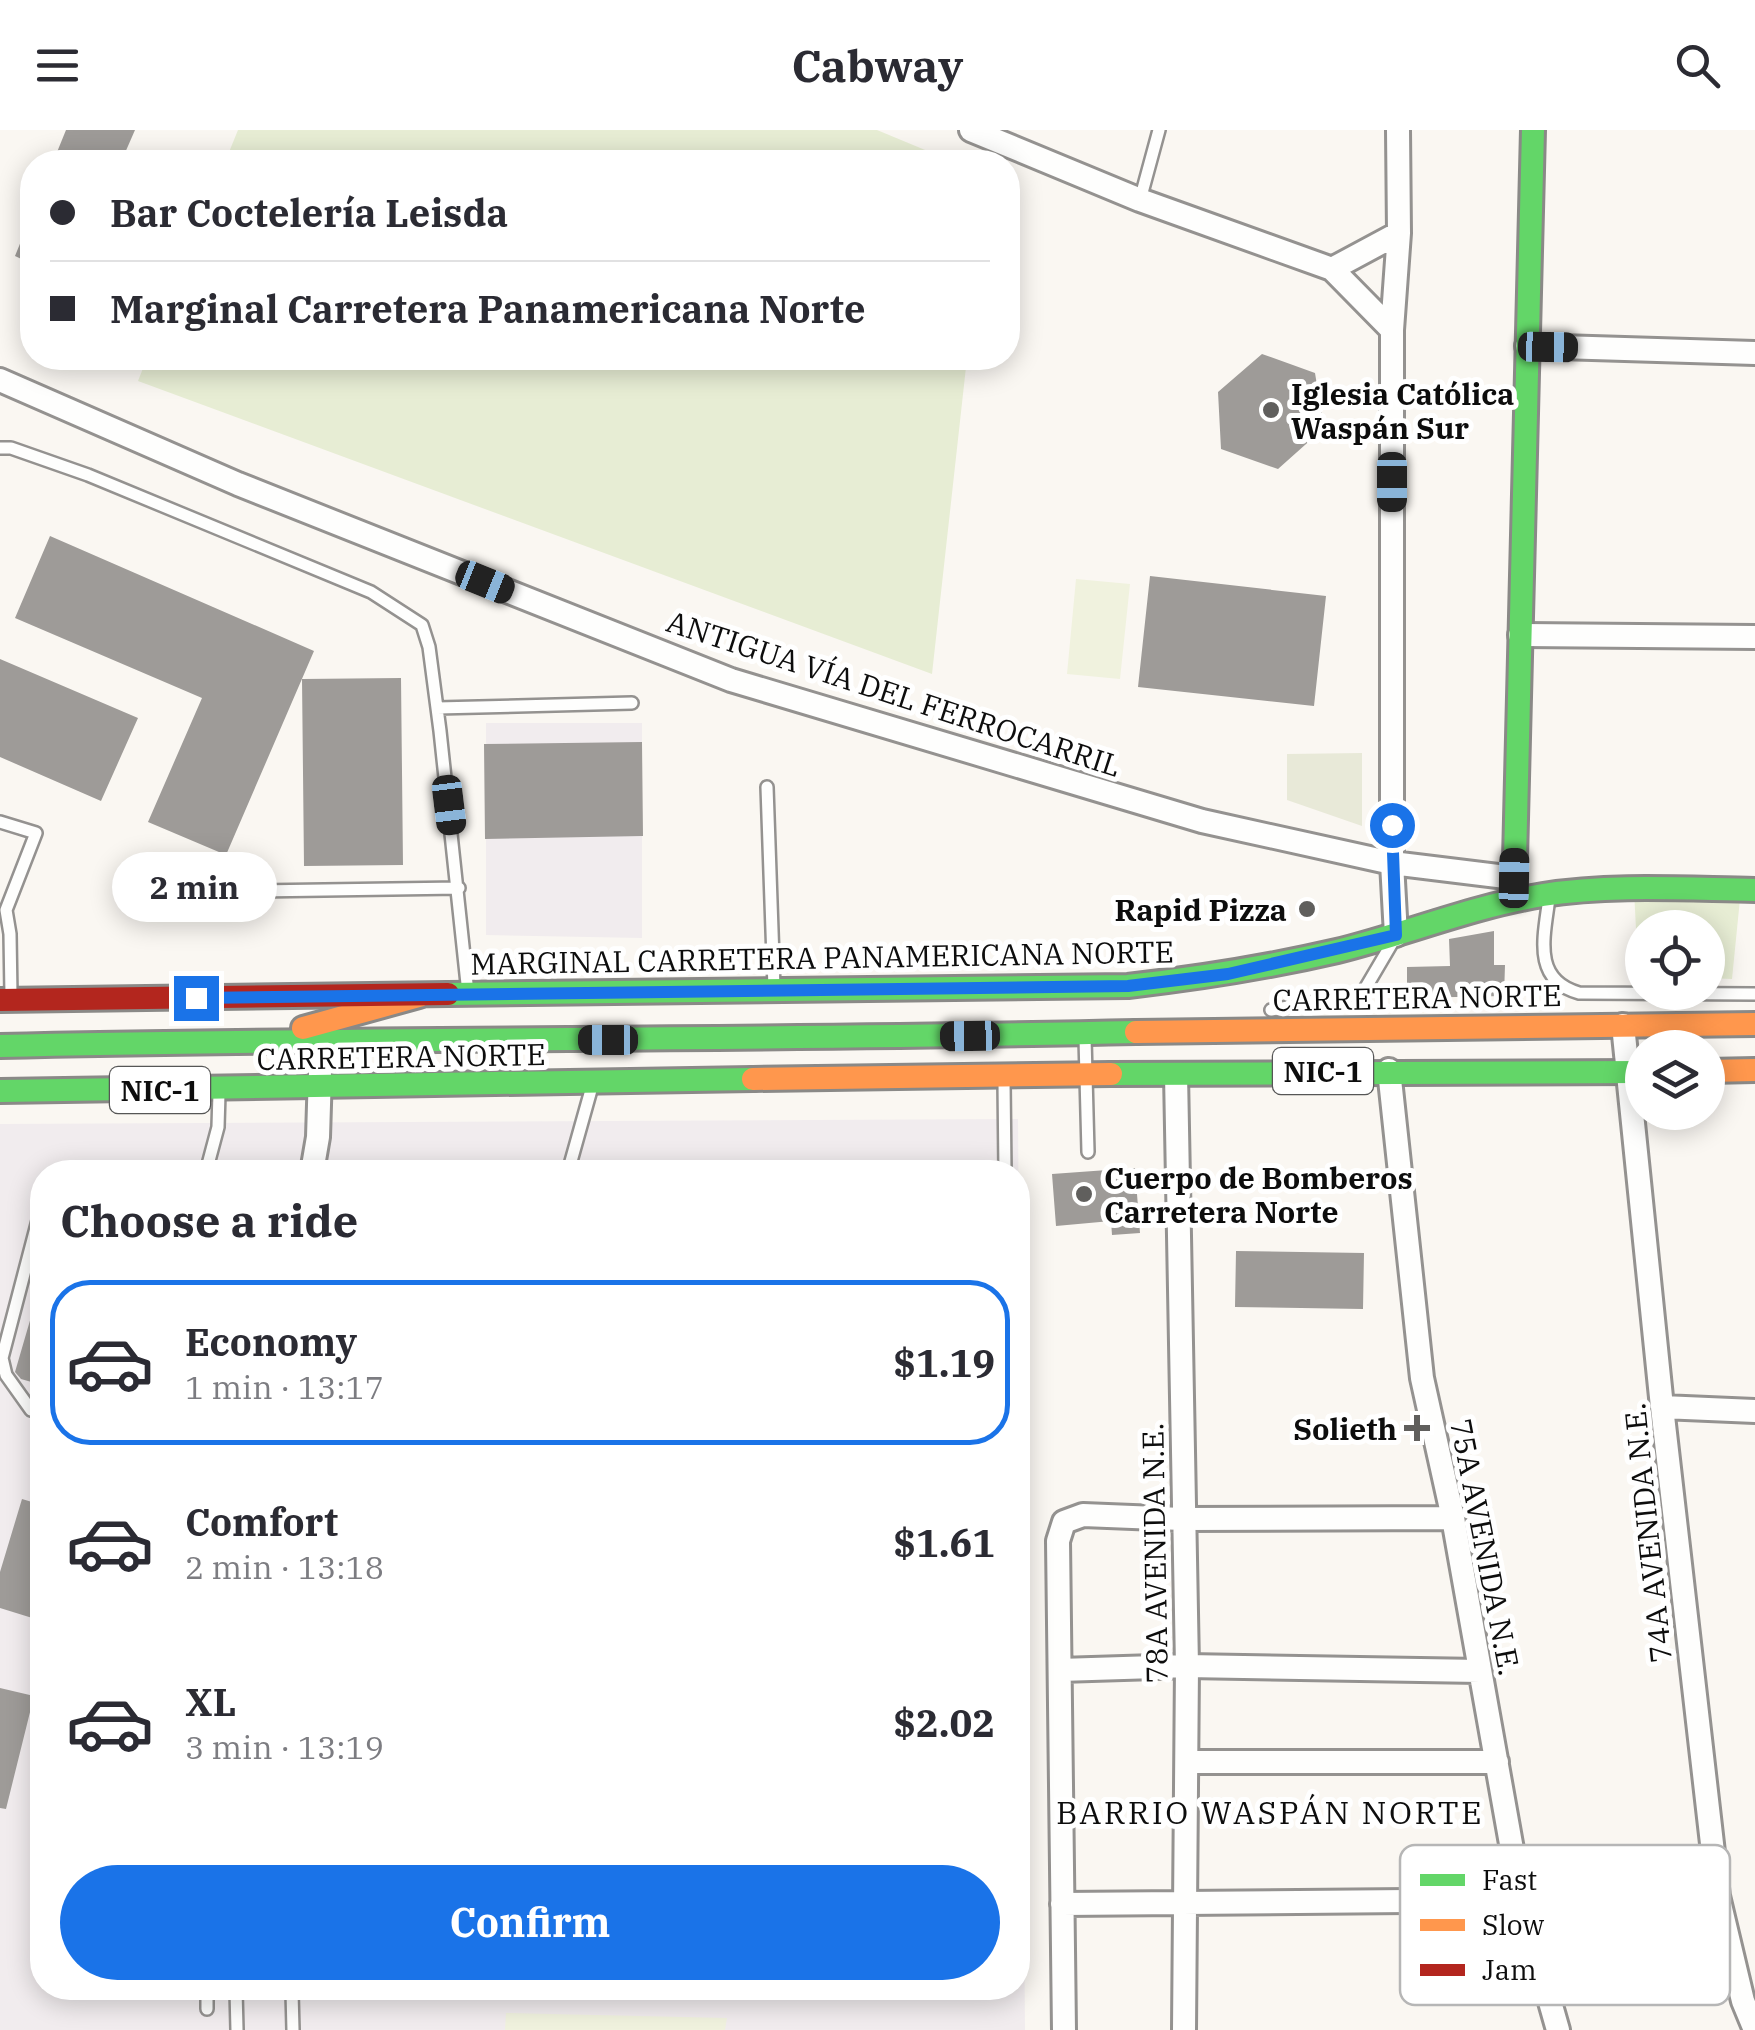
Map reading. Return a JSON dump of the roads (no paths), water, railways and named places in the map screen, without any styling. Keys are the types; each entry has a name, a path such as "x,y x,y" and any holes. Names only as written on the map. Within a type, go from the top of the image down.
{"main road":[{"path":"1514,889 1532,130"},
{"name":"MARGINAL CARRETERA PANAMERICANA NORTE","path":"6,1000 1128,986 1228,974 1396,935 1514,889 1549,894 1659,888 1751,890"},
{"path":"261,1040 419,996"},
{"name":"CARRETERA NORTE","path":"0,1046 261,1040 1003,1042 1144,1032 1744,1024"},
{"name":"CARRETERA NORTE","path":"0,1091 320,1088 1004,1070 1086,1076 1389,1070 1625,1072"}],"street":[{"path":"971,130 1019,150"},
{"path":"1396,935 1392,863 1392,330 1399,233 1398,130"},
{"path":"1020,150 1140,200 1332,269 1392,330"},
{"path":"1332,269 1399,233"},
{"path":"1527,346 1755,353"},
{"name":"ANTIGUA VÍA DEL FERROCARRIL","path":"0,380 238,484 732,680 1202,821 1514,889"},
{"path":"1520,635 1755,637"},
{"name":"74A AVENIDA N.E.","path":"1623,1025 1625,1034"},
{"path":"313,1160 321,1040"},
{"name":"75A AVENIDA N.E.","path":"1389,1070 1422,1378 1453,1518 1512,1845"},
{"name":"78A AVENIDA N.E.","path":"1176,1074 1188,1762 1184,2030"},
{"name":"74A AVENIDA N.E.","path":"1639,1130 1662,1407 1712,1845"},
{"path":"1662,1407 1755,1410"},
{"path":"1064,2030 1058,1541 1064,1522 1083,1515 1182,1519 1453,1518"},
{"path":"1060,1670 1187,1666 1480,1670"},
{"path":"1188,1762 1498,1762"},
{"path":"1062,1904 1400,1901"},
{"name":"74A AVENIDA N.E.","path":"1730,1946 1754,2030"},
{"name":"75A AVENIDA N.E.","path":"1551,2005 1558,2030"}],"lane":[{"path":"1140,200 1159,130"},
{"path":"0,448 11,448 88,476 371,592 422,624 459,888 468,995"},
{"path":"436,708 632,703"},
{"path":"767,787 774,991"},
{"path":"0,822 36,833 6,910 10,934 6,1000"},
{"path":"256,891 459,888"},
{"path":"1549,894 1544,946 1548,974 1562,988 1579,993 1755,994"},
{"path":"1251,1014 1362,994 1396,935"},
{"path":"1144,1032 1233,1017"},
{"path":"1085,1034 1088,1152"},
{"path":"1004,1070 1005,1160"},
{"path":"571,1160 593,1082"},
{"path":"209,1160 218,1127 219,1089"},
{"path":"30,1244 4,1332 2,1358 6,1375 30,1409"},
{"path":"207,2000 207,2008"},
{"path":"236,2000 237,2030"},
{"path":"292,2000 293,2030"}],"place":[{"name":"Iglesia Católica Waspán Sur","path":"1271,410"},
{"name":"Rapid Pizza","path":"1307,909"},
{"name":"Cuerpo de Bomberos Carretera Norte","path":"1084,1194"},
{"name":"Solieth","path":"1417,1428"}],"district":[{"name":"BARRIO WASPÁN NORTE","path":"1270,1812"}]}
